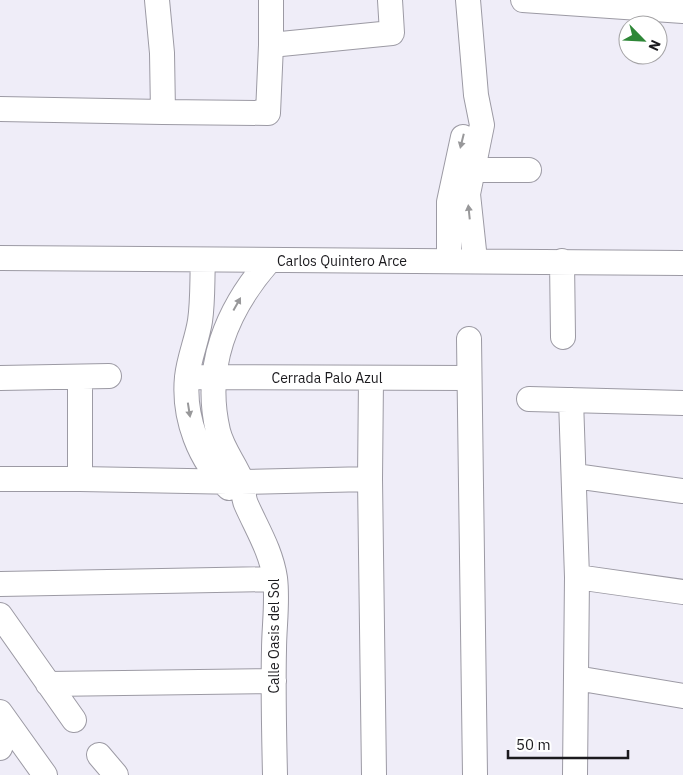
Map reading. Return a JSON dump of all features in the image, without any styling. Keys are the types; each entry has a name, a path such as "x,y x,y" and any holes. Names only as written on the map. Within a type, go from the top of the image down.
{"street":[{"path":"157,0 162,53 163,112"},
{"path":"0,110 268,113 271,0"},
{"path":"271,45 392,32 390,0"},
{"path":"468,0 476,94 482,125 472,170 468,206 475,260"},
{"path":"523,0 605,4 683,11"},
{"path":"449,261 449,202 476,94"},
{"path":"472,170 529,170"},
{"name":"Carlos Quintero Arce","path":"0,258 683,263"},
{"name":"Calle Oasis del Sol","path":"204,260 200,321 187,377 188,405 193,432 204,457 236,488"},
{"name":"Calle Oasis del Sol","path":"269,261 247,288 226,326 213,378 218,432 228,458 236,488 263,537 275,579 274,775"},
{"path":"562,261 563,337"},
{"path":"200,321 226,326"},
{"path":"468,339 475,775"},
{"path":"0,378 109,376"},
{"path":"80,377 80,480"},
{"name":"Cerrada Palo Azul","path":"187,377 468,378"},
{"path":"371,378 370,479 374,775"},
{"path":"529,399 683,403"},
{"path":"571,400 577,577 575,775"},
{"path":"575,476 683,491"},
{"path":"0,479 80,480 236,488 370,479"},
{"path":"577,577 683,592"},
{"path":"0,584 275,579"},
{"path":"0,615 74,720"},
{"path":"576,678 683,696"},
{"path":"48,684 274,681"},
{"path":"0,748 5,719"},
{"path":"5,719 45,775"},
{"path":"99,755 116,775"}]}
